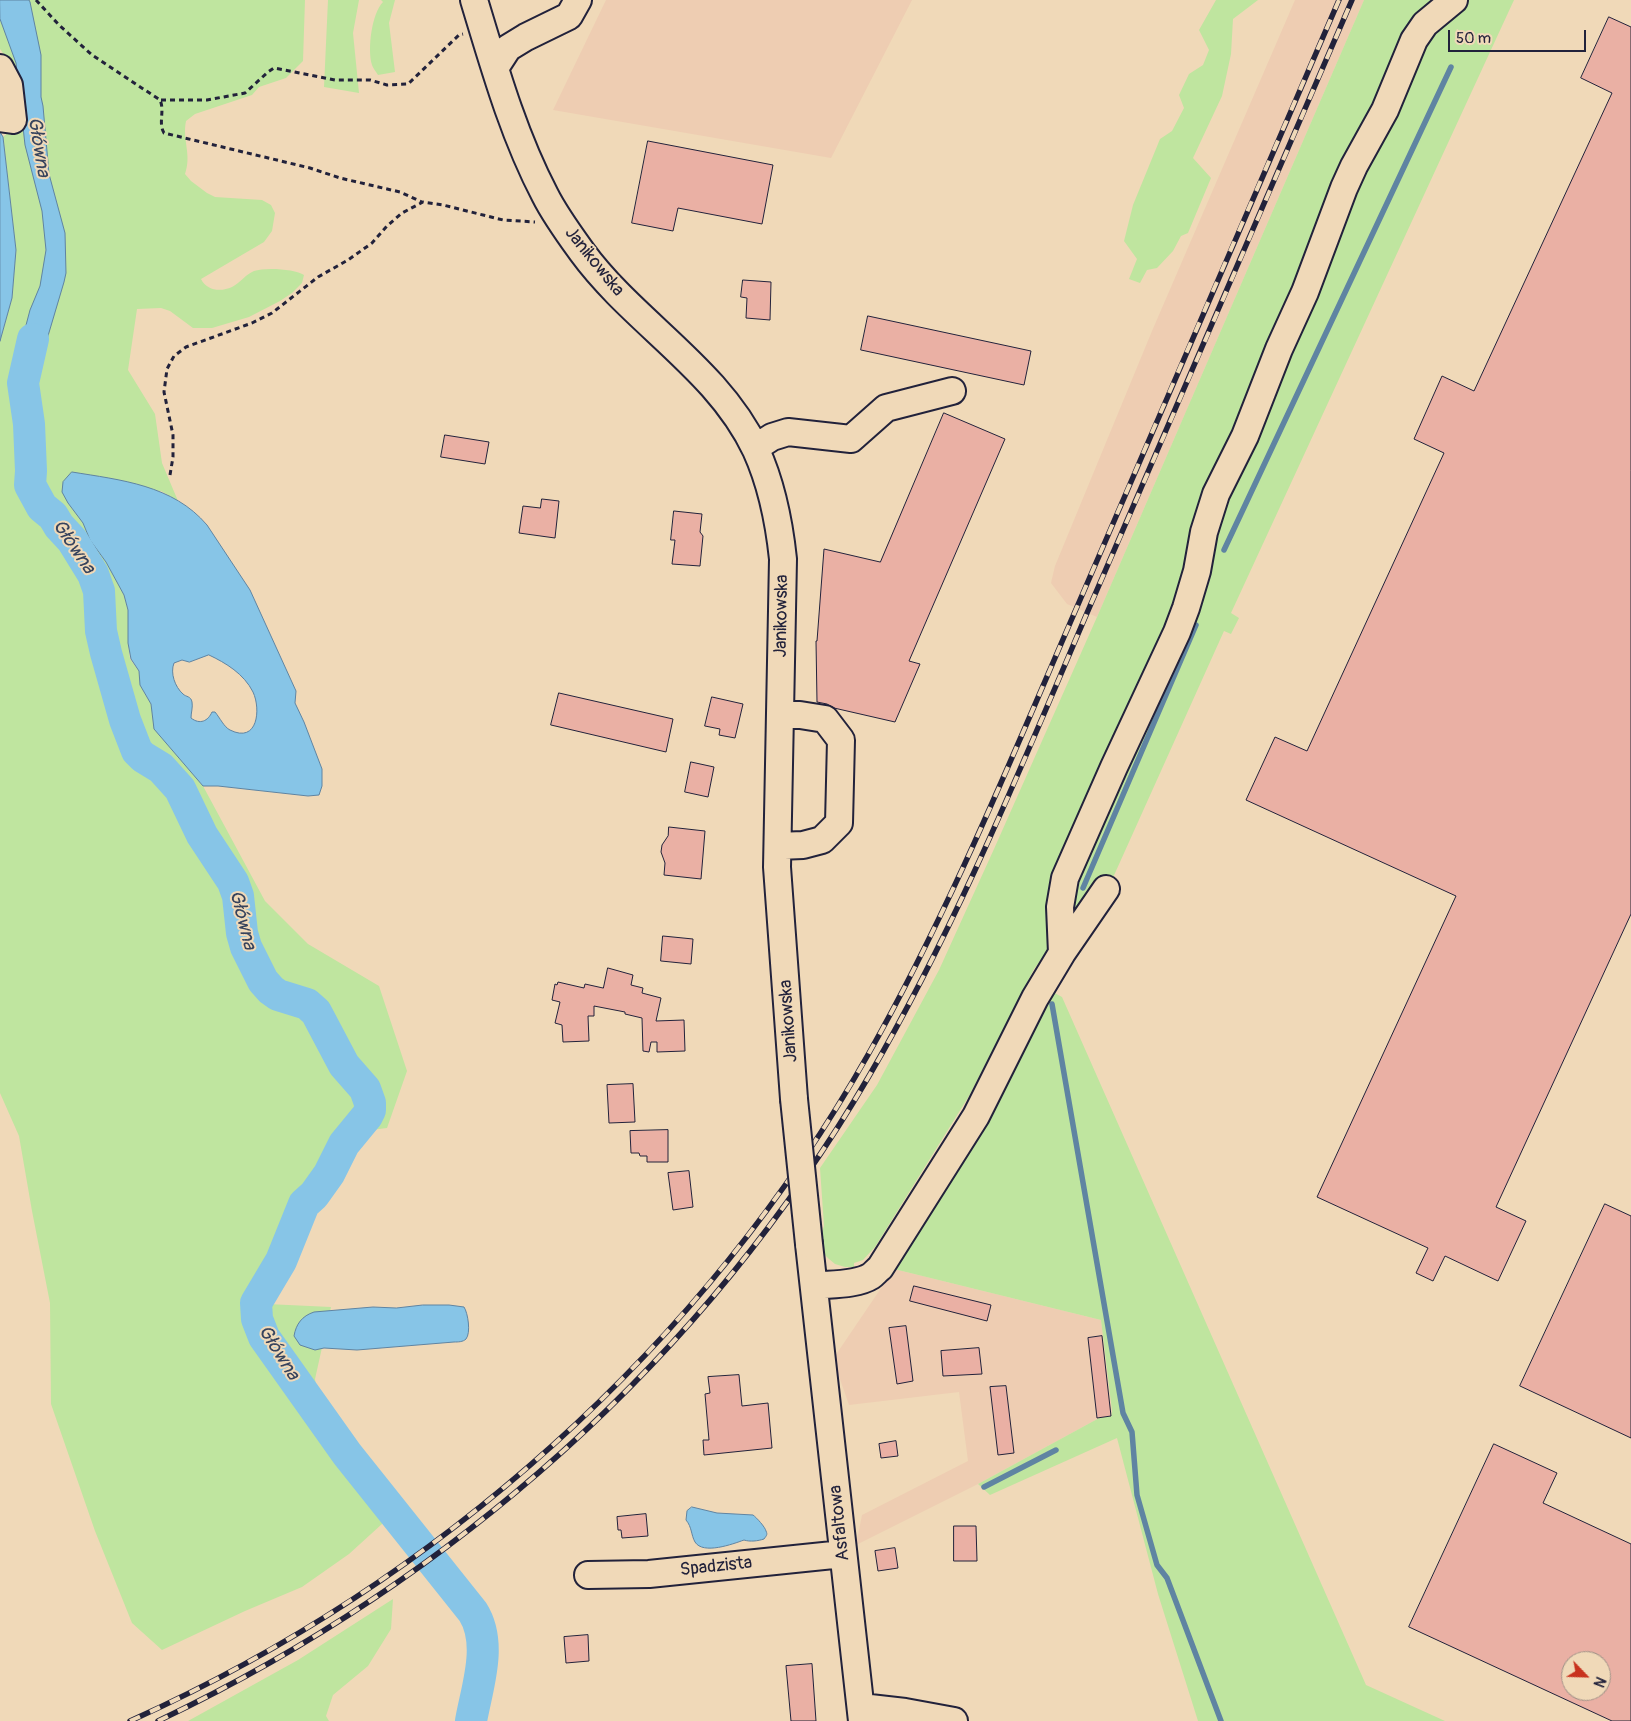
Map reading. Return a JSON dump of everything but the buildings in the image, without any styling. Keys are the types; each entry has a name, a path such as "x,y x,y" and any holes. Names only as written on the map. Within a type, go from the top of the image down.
{"street":[{"name":"Janikowska","path":"474,0 515,128 546,197 583,253 607,282 699,371 725,401 755,448 774,498 780,527 783,559 777,867 794,1100 818,1325"},
{"path":"495,68 508,48 569,16 578,0"},
{"path":"1062,953 1060,907 1065,878 1180,624 1197,571 1204,532 1216,494 1244,436 1279,349 1305,292 1344,188 1385,110 1414,40 1425,24 1454,0"},
{"path":"483,29 526,37"},
{"path":"0,68 9,86 13,120 0,118"},
{"path":"755,448 772,437 788,432 851,439 886,408 952,391"},
{"path":"778,846 803,845 822,840 839,822 841,740 825,718 780,715"},
{"path":"814,1286 863,1279 871,1276 880,1268 976,1116 1035,998 1062,953 1106,889"},
{"name":"Asfaltowa","path":"818,1325 862,1714"},
{"name":"Spadzista","path":"588,1575 649,1574 843,1554"},
{"path":"862,1714 905,1712 954,1721"}],"path":[{"path":"36,0 59,25 92,55 160,100 207,100 245,93 274,68 335,80 370,80 386,85 408,84 459,35 483,29"},
{"path":"160,100 162,106 162,129 164,133 310,168 340,178 400,192 423,202 503,220 564,224"},
{"path":"170,475 174,457 173,435 164,392 167,369 174,356 186,347 252,323 272,313 318,278 348,260 372,242 402,212 423,202"}],"shaded area":[{"path":"606,0 912,0 831,158 553,110"},
{"path":"1295,0 1364,0 1097,617 1067,604 1051,583 1055,566 1152,331"},
{"path":"894,1269 1101,1320 1112,1412 1111,1416 1101,1417 978,1484 856,1545 862,1515 968,1461 959,1392 849,1405 833,1359"}],"green space":[{"path":"0,0 305,0 303,61 286,78 259,87 252,95 195,114 186,121 185,128 188,160 185,174 191,181 215,197 262,200 271,205 275,213 272,231 264,242 201,279 204,283 215,289 228,289 254,271 273,269 300,273 304,275 302,283 280,301 249,317 212,328 193,328 170,311 161,308 137,309 128,370 155,414 162,463 178,501 161,491 68,503 83,523 90,540 106,562 124,595 128,610 130,659 139,671 140,685 151,704 155,729 203,786 265,901 308,944 379,986 407,1071 387,1128 363,1131 308,1209 267,1304 331,1307 315,1379 322,1426 393,1514 349,1554 302,1587 245,1611 162,1650 132,1623 95,1531 51,1404 50,1303 19,1136 0,1093 0,341 12,298 16,250 3,137 19,123 12,66 0,49"},
{"path":"328,0 359,0 353,33 359,93 324,87"},
{"path":"381,0 395,0 389,23 395,72 378,75 372,65 370,41 376,14 383,2"},
{"path":"1216,0 1258,0 1233,19 1231,54 1222,96 1193,158 1211,178 1188,233 1181,236 1173,251 1157,268 1147,270 1140,283 1129,279 1137,259 1124,241 1133,205 1160,139 1172,131 1184,108 1179,95 1189,74 1203,65 1209,50 1199,30"},
{"path":"1364,0 1514,0 1231,613 1239,618 1231,634 1224,631 1111,882 1077,912 1071,909 1051,938 1044,963 1040,961 1034,969 969,1096 875,1247 863,1260 854,1263 854,1267 835,1264 823,1253 819,1242 824,1226 820,1168 877,1085 939,970 1097,617"},
{"path":"1051,991 1062,997 1366,1685 1445,1721 1198,1721 1158,1594 1117,1438 990,1495 978,1484 1101,1417 1111,1416 1112,1411 1101,1320 894,1269"},
{"path":"393,1599 391,1629 368,1666 333,1695 326,1716 329,1721 188,1721 298,1660"}],"water":[{"path":"0,0 29,0 30,2 41,55 41,97 49,174 65,233 66,273 45,346 34,371 32,384 15,380 20,348 30,310 40,286 46,250 42,211 25,145 16,63 0,19"},
{"path":"0,132 3,137 16,250 12,298 0,341"},
{"path":"72,472 145,486 178,501 207,525 250,590 296,691 295,703 322,769 322,786 319,795 308,796 203,786 154,729 151,704 140,685 139,671 131,659 128,643 128,610 124,595 106,562 90,540 83,523 62,492 63,482","holes":["209,655 240,674 253,692 257,715 252,729 247,732 239,733 228,729 215,712 212,712 208,718 201,722 191,718 191,700 180,691 176,684 173,675 174,663 182,660 189,662"]},
{"path":"423,1305 464,1307 468,1323 468,1336 466,1339 459,1342 357,1350 324,1348 315,1350 300,1345 294,1336 300,1321 314,1312"},
{"path":"692,1507 717,1513 753,1515 764,1527 767,1532 766,1535 762,1540 744,1540 718,1547 704,1548 695,1542 686,1520 687,1511"}],"waterway":[{"path":"1224,550 1451,67"},
{"name":"Główna","path":"33,339 23,383 29,424 30,485 42,507 53,516 59,526 72,540 93,574 99,591 101,631 106,653 125,720 137,751 161,768 180,789 202,835 233,882 238,896 242,933 246,947 263,981 278,995 307,1004 316,1012 344,1065 365,1089 370,1103 370,1110 367,1116 344,1144 329,1174 314,1195 304,1204 281,1261 256,1303 257,1319 264,1337 347,1454 473,1612 479,1624 483,1652 480,1680 471,1721"},
{"path":"1083,888 1196,625"},
{"path":"1052,1004 1123,1413 1132,1432 1137,1495 1157,1565 1167,1578 1221,1721"},
{"path":"984,1487 1056,1450"}],"railway":[{"path":"130,1721 243,1665 352,1600 455,1527 552,1445 643,1357 727,1262 802,1160 869,1053 899,998 954,886 1006,772 1339,0"},
{"path":"158,1721 266,1665 370,1601 469,1530 562,1452 649,1368 730,1276 803,1179 869,1076 901,1020 987,845 1352,0"}]}
